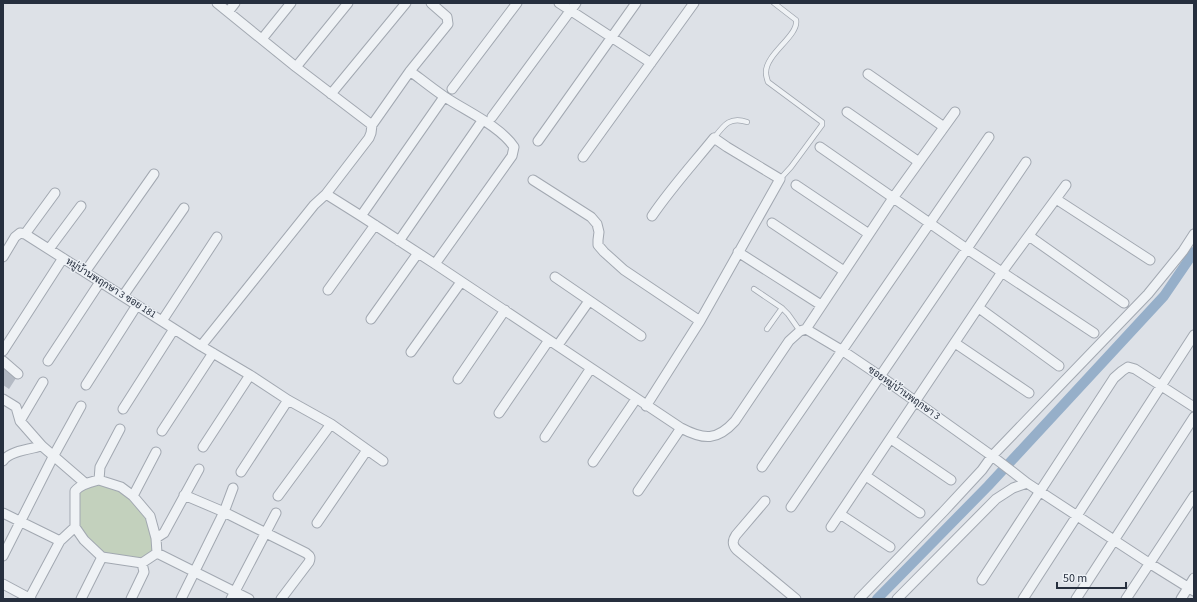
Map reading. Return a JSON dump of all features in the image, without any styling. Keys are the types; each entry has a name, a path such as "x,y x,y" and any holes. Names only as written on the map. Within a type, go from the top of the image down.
{"street":[{"path":"217,3 296,67 372,125"},
{"path":"228,12 235,3"},
{"path":"262,39 291,3"},
{"path":"296,67 348,3"},
{"path":"331,94 406,3"},
{"path":"201,346 314,204 326,194 368,138 371,133 372,125 410,71 448,24 448,17 431,3"},
{"path":"452,89 517,3"},
{"path":"559,3 573,7 611,37 651,63"},
{"path":"538,141 636,3"},
{"path":"583,157 694,3"},
{"path":"492,117 573,7"},
{"path":"410,71 444,97 510,141 514,147 512,156 435,264"},
{"path":"868,74 944,127"},
{"path":"361,216 444,97"},
{"path":"847,112 919,162"},
{"path":"326,194 505,310 646,406 681,428 689,432 709,437 717,436 727,430 735,421 789,341 803,330 893,198 955,112"},
{"path":"399,241 482,121"},
{"path":"762,467 989,137"},
{"path":"646,406 700,321 780,179 714,138 665,197 652,216"},
{"path":"820,147 967,249 1094,333"},
{"path":"791,507 1026,162"},
{"path":"85,272 154,174"},
{"path":"533,180 591,217 597,224 599,232 598,245 624,270 700,321"},
{"path":"796,185 869,234"},
{"path":"831,527 1002,272 1066,185"},
{"path":"3,257 15,237 23,233 55,193"},
{"path":"1056,199 1150,260"},
{"path":"49,249 82,206"},
{"path":"123,296 184,208"},
{"path":"772,223 844,271"},
{"path":"328,290 375,225"},
{"name":"หมู่บ้านพฤกษา 3 ซอย 181","path":"23,233 288,400 331,424 383,461"},
{"path":"859,599 995,458 1148,294 1183,251 1194,234"},
{"path":"1029,236 1124,303"},
{"path":"162,321 217,237"},
{"path":"738,252 821,305"},
{"path":"371,319 418,253"},
{"path":"3,351 63,258"},
{"path":"555,277 641,336"},
{"path":"48,361 100,282"},
{"path":"411,352 461,282"},
{"path":"558,345 589,300"},
{"path":"86,385 138,305"},
{"path":"979,308 1059,366"},
{"path":"458,379 505,310"},
{"path":"123,409 174,329"},
{"name":"ซอยหมู่บ้านพฤกษา 3","path":"803,330 842,351 880,376 1015,474 1149,563 1191,589"},
{"path":"1023,599 1194,334"},
{"path":"499,413 549,340"},
{"path":"955,343 1029,393"},
{"path":"162,431 213,353"},
{"path":"3,361 18,374"},
{"path":"982,580 1114,378 1122,370 1128,367 1135,369 1194,407"},
{"path":"545,437 591,368"},
{"path":"203,447 250,375"},
{"path":"20,421 42,382"},
{"path":"3,399 16,407 20,421 42,446 86,484"},
{"path":"593,462 636,399"},
{"path":"241,472 288,400"},
{"path":"3,556 54,455 81,406"},
{"path":"1076,599 1194,417"},
{"path":"278,496 331,424"},
{"path":"638,491 681,428"},
{"path":"99,480 100,467 120,429"},
{"path":"891,439 951,480"},
{"path":"3,461 6,456 11,454 42,446"},
{"path":"317,523 367,450"},
{"path":"133,496 156,452"},
{"path":"156,538 164,533 199,469"},
{"path":"866,476 920,513"},
{"path":"99,480 121,487 133,496 150,516 156,538 157,553 142,563 102,557 84,540 75,527 75,491 77,488 99,480"},
{"path":"897,599 996,499 1013,488 1027,482"},
{"path":"181,599 224,512 233,488"},
{"path":"184,495 266,532 310,556 310,559 281,599"},
{"path":"1126,599 1194,496"},
{"path":"765,501 736,535 733,543 737,550 796,599"},
{"path":"233,596 276,512"},
{"path":"3,513 60,541"},
{"path":"840,514 890,547"},
{"path":"3,584 30,599 60,541 75,527"},
{"path":"157,553 195,572 233,596 249,599"},
{"path":"80,599 102,557"},
{"path":"131,599 144,572 142,563"},
{"path":"1181,599 1191,589 1194,578"}],"lane":[{"path":"774,3 796,20 797,24 794,30 771,58 766,67 765,74 768,82 822,122 822,125 803,151 780,179"},
{"path":"714,138 725,125 734,120 739,119 747,122"},
{"path":"754,289 782,308 803,330"},
{"path":"767,329 782,308"}],"green space":[{"path":"99,480 133,496 150,516 157,553 142,563 102,557 75,527 75,491"}],"building":[{"path":"3,365 18,375 9,389 3,385"}],"waterway":[{"path":"877,599 988,486 1164,296 1194,252"}]}
